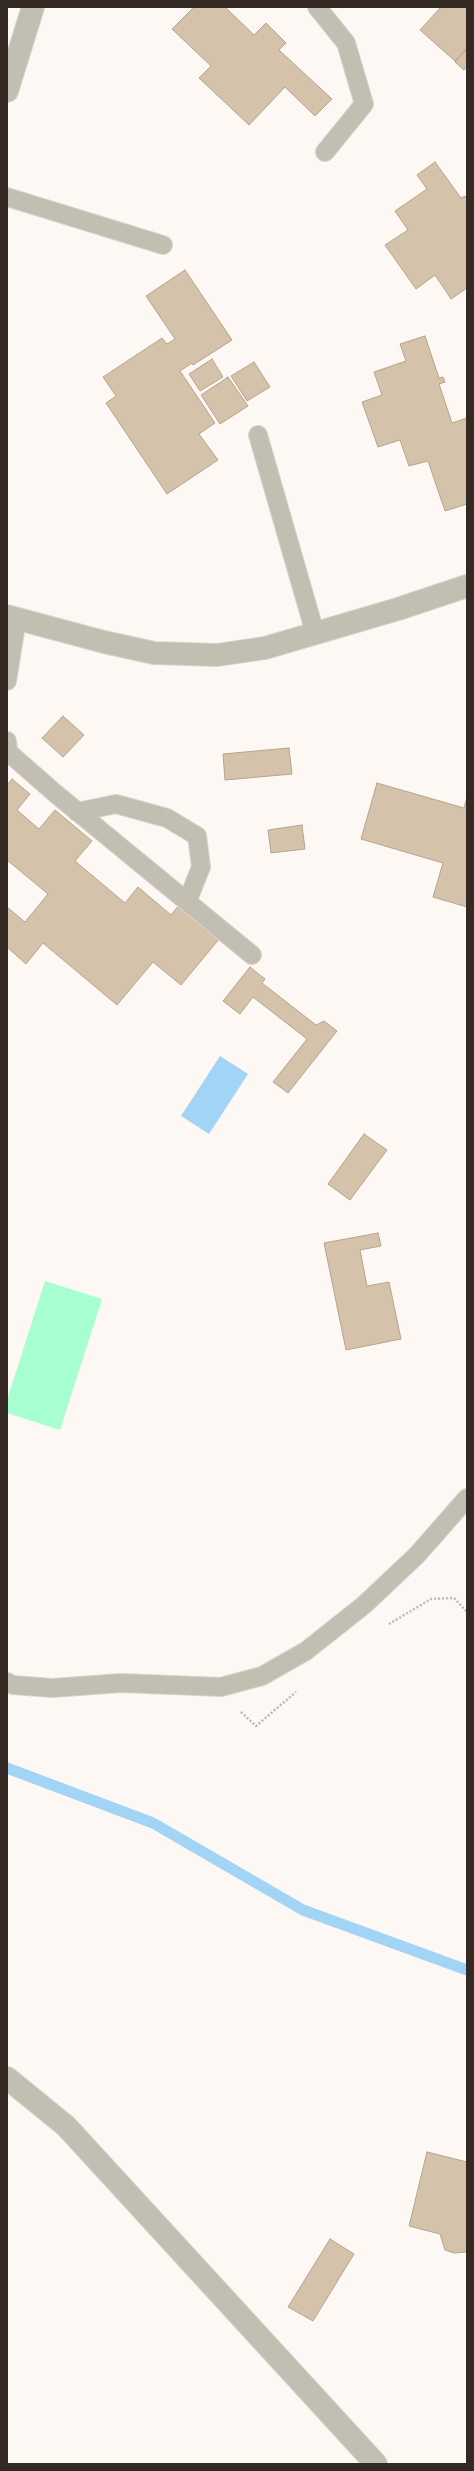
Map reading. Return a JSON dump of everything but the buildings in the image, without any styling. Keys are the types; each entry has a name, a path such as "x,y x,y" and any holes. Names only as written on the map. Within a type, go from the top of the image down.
{"street":[{"path":"7,91 33,7"},
{"path":"12,618 154,653 217,655 265,648 398,609 467,586"},
{"path":"7,2078 66,2126 376,2464"}],"lane":[{"path":"317,7 346,43 364,104 325,152"},
{"path":"7,197 163,245"},
{"path":"258,435 315,633"},
{"path":"7,681 12,618"},
{"path":"7,741 8,752 77,812 252,955"},
{"path":"77,812 116,804 167,818 197,836 201,867 187,902"},
{"path":"7,1682 13,1685 52,1688 121,1683 221,1687 262,1676 306,1651 364,1605 417,1555 467,1498"}],"green space":[{"path":"45,1281 102,1299 60,1430 7,1413 7,1400"}],"water":[{"path":"220,1056 248,1074 209,1134 181,1116"}],"waterway":[{"path":"7,1768 153,1823 303,1910 467,1970"}]}
